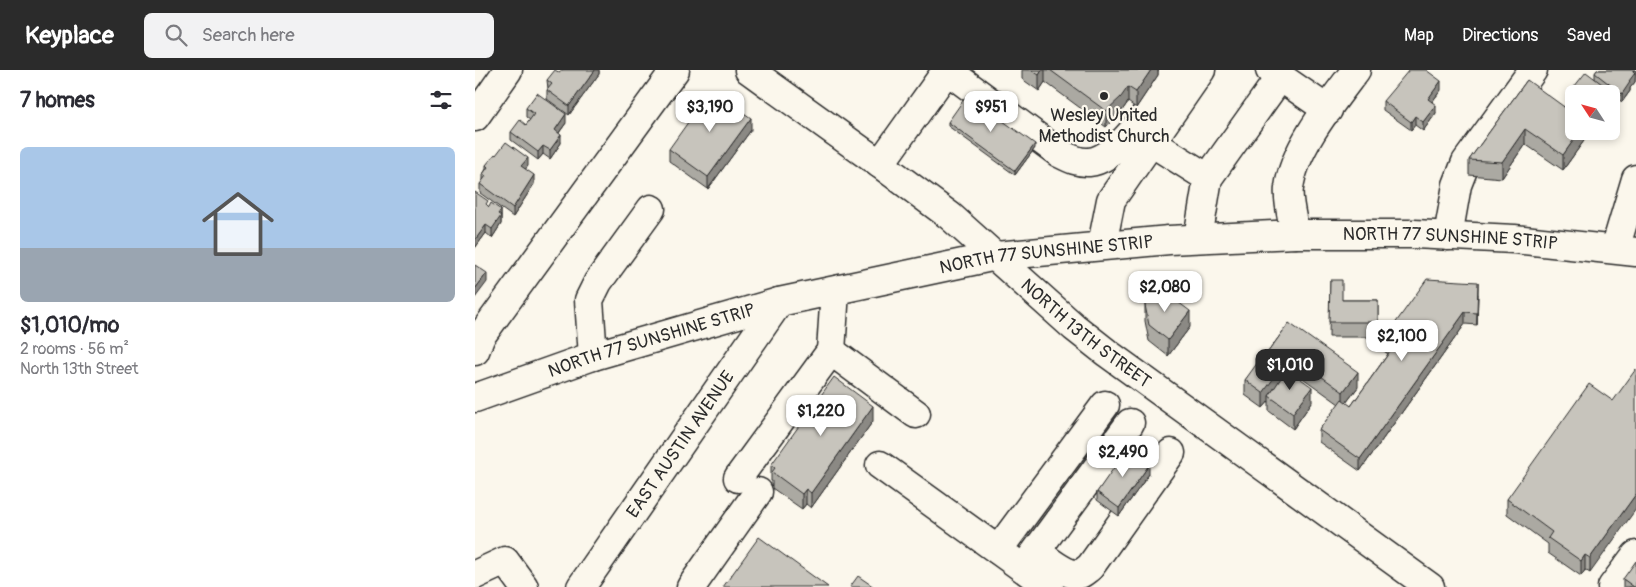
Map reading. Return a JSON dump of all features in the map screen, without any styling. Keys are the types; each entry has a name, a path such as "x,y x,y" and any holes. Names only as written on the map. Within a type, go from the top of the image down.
{"street":[{"path":"475,116 508,70"},
{"path":"475,351 481,336 675,70"},
{"path":"881,164 947,70 1059,153 1077,161 1091,162 1108,154 1127,138 1176,70"},
{"path":"1102,245 1111,200 1201,70"},
{"path":"1295,234 1288,189 1296,160 1356,70"},
{"path":"1448,236 1457,185 1466,162 1533,70"},
{"name":"NORTH 13TH STREET","path":"751,71 881,164 949,216 1074,327 1107,353 1429,587"},
{"path":"1198,238 1208,178 1275,74 1328,110"},
{"path":"1151,142 1208,178"},
{"path":"1626,250 1636,179"},
{"path":"593,356 589,300 598,282 651,209"},
{"name":"NORTH 77 SUNSHINE STRIP","path":"475,398 593,356 779,302 996,256 1102,245 1198,238 1295,234 1514,239 1626,250"},
{"path":"691,587 748,485 831,351 835,291"},
{"name":"EAST AUSTIN AVENUE","path":"581,587 779,302"},
{"path":"831,351 916,414"},
{"path":"998,550 1105,405"},
{"path":"1030,560 1130,423"},
{"path":"880,464 998,550 1065,571 1081,574 1090,567 1171,453"},
{"path":"1612,587 1636,554"},
{"path":"1030,560 1049,587"},
{"path":"475,575 505,561 524,587"}],"building":[{"path":"555,70 560,73 562,70 595,70 569,106 547,90 552,84 547,80"},
{"path":"1031,70 1042,70 1039,75"},
{"path":"1050,70 1151,70 1136,92 1128,87 1121,97 1106,111"},
{"path":"1409,70 1426,70 1441,81 1428,99 1436,105 1423,122 1415,116 1411,122 1383,101"},
{"path":"1597,70 1634,70 1635,73 1622,94 1620,92 1620,85 1610,85 1595,73"},
{"path":"1586,72 1603,85 1576,85"},
{"path":"1527,80 1565,107 1565,140 1574,140 1563,155 1525,129 1502,162 1469,160"},
{"path":"711,90 751,118 708,177 669,149"},
{"path":"537,93 566,114 555,130 561,135 550,150 543,146 538,152 511,132 520,120 526,125 534,114 526,108"},
{"path":"967,95 1035,144 1015,171 948,122"},
{"path":"506,142 528,158 521,166 534,175 513,208 480,184 486,176 483,174 488,167 486,165"},
{"path":"475,192 488,201 486,204 489,207 491,203 501,210 498,214 501,216 492,229 486,225 475,240"},
{"path":"475,265 487,273 475,289"},
{"path":"1427,279 1478,282 1477,313 1465,312 1360,459 1319,430 1342,399 1351,406 1394,346 1384,339"},
{"path":"1330,280 1342,280 1342,300 1378,300 1378,322 1329,322"},
{"path":"1158,287 1190,311 1168,340 1149,325 1145,305"},
{"path":"1289,323 1358,372 1343,392 1289,353 1263,393 1245,380"},
{"path":"1287,369 1312,387 1293,413 1269,396"},
{"path":"1636,369 1636,494 1590,558 1585,555 1581,561 1548,538 1552,532 1507,499 1589,384 1613,401"},
{"path":"834,377 873,406 811,493 806,489 802,494 772,472 775,468 771,465"},
{"path":"1127,449 1149,465 1119,508 1097,492"},
{"path":"759,537 828,587 723,587"},
{"path":"1636,561 1636,587 1634,587 1623,579"},
{"path":"858,576 874,587 850,587"}],"place":[{"name":"Wesley United Methodist Church","path":"1104,96"}]}
